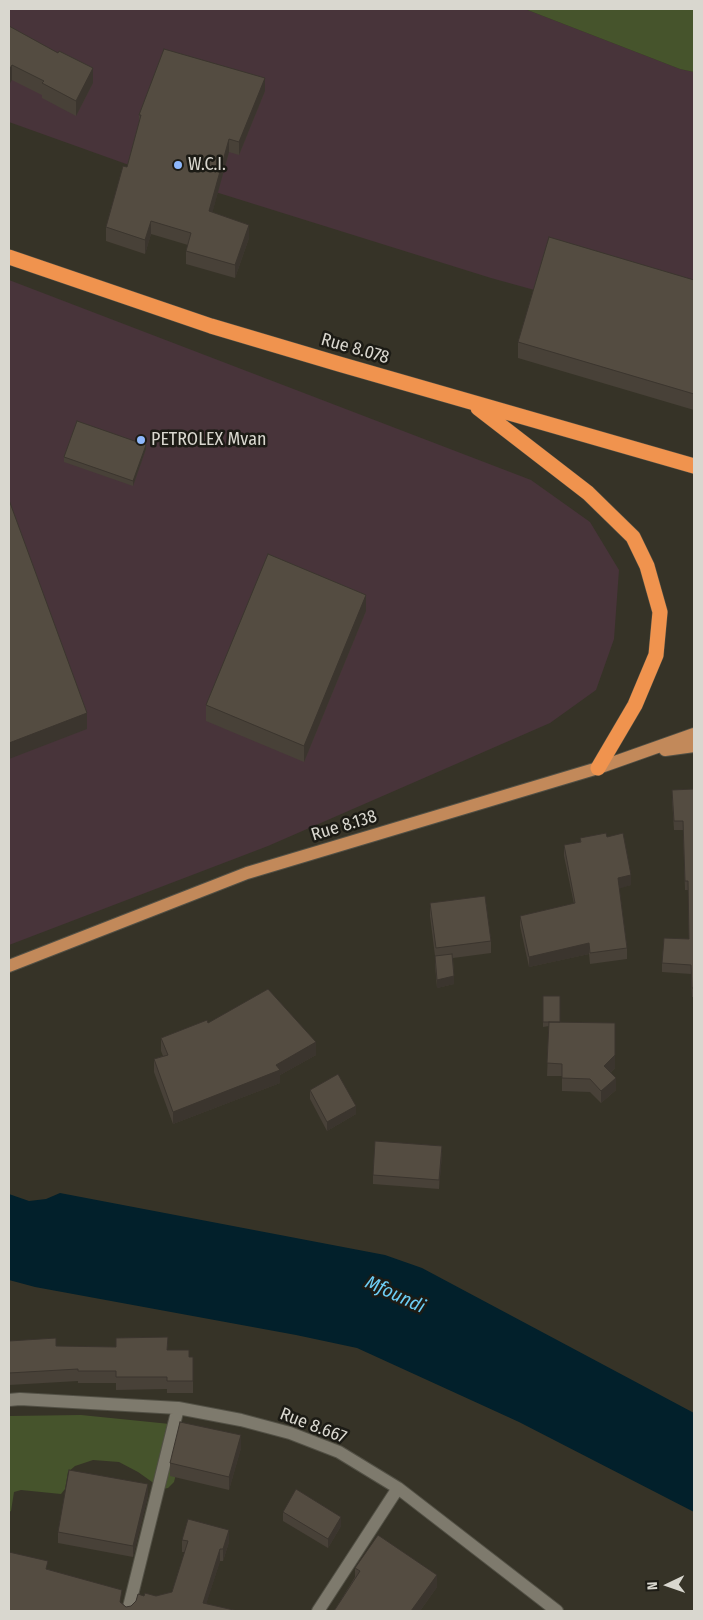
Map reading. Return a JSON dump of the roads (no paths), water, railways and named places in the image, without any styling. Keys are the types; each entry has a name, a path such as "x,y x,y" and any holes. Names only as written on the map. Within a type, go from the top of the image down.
{"highway":[{"name":"Rue 8.078","path":"9,257 211,326 694,466"},
{"path":"471,402 588,493 633,537 647,566 660,612 656,655 634,705 598,768"}],"main road":[{"name":"Rue 8.138","path":"9,966 247,873 598,768 694,734"},
{"path":"645,752 694,746"}],"street":[{"name":"Rue 8.667","path":"9,1400 20,1399 178,1408 241,1420 290,1433 339,1452 398,1488 557,1611"},
{"path":"128,1611 178,1408"},
{"path":"318,1611 398,1488"}],"water":[{"name":"Mfoundi","path":"60,1193 385,1255 422,1268 694,1413 694,1512 519,1422 357,1348 35,1287 9,1280 9,1194 29,1201 46,1199"}],"place":[{"name":"W.C.I.","path":"178,165"},
{"name":"PETROLEX Mvan","path":"141,440"}]}
